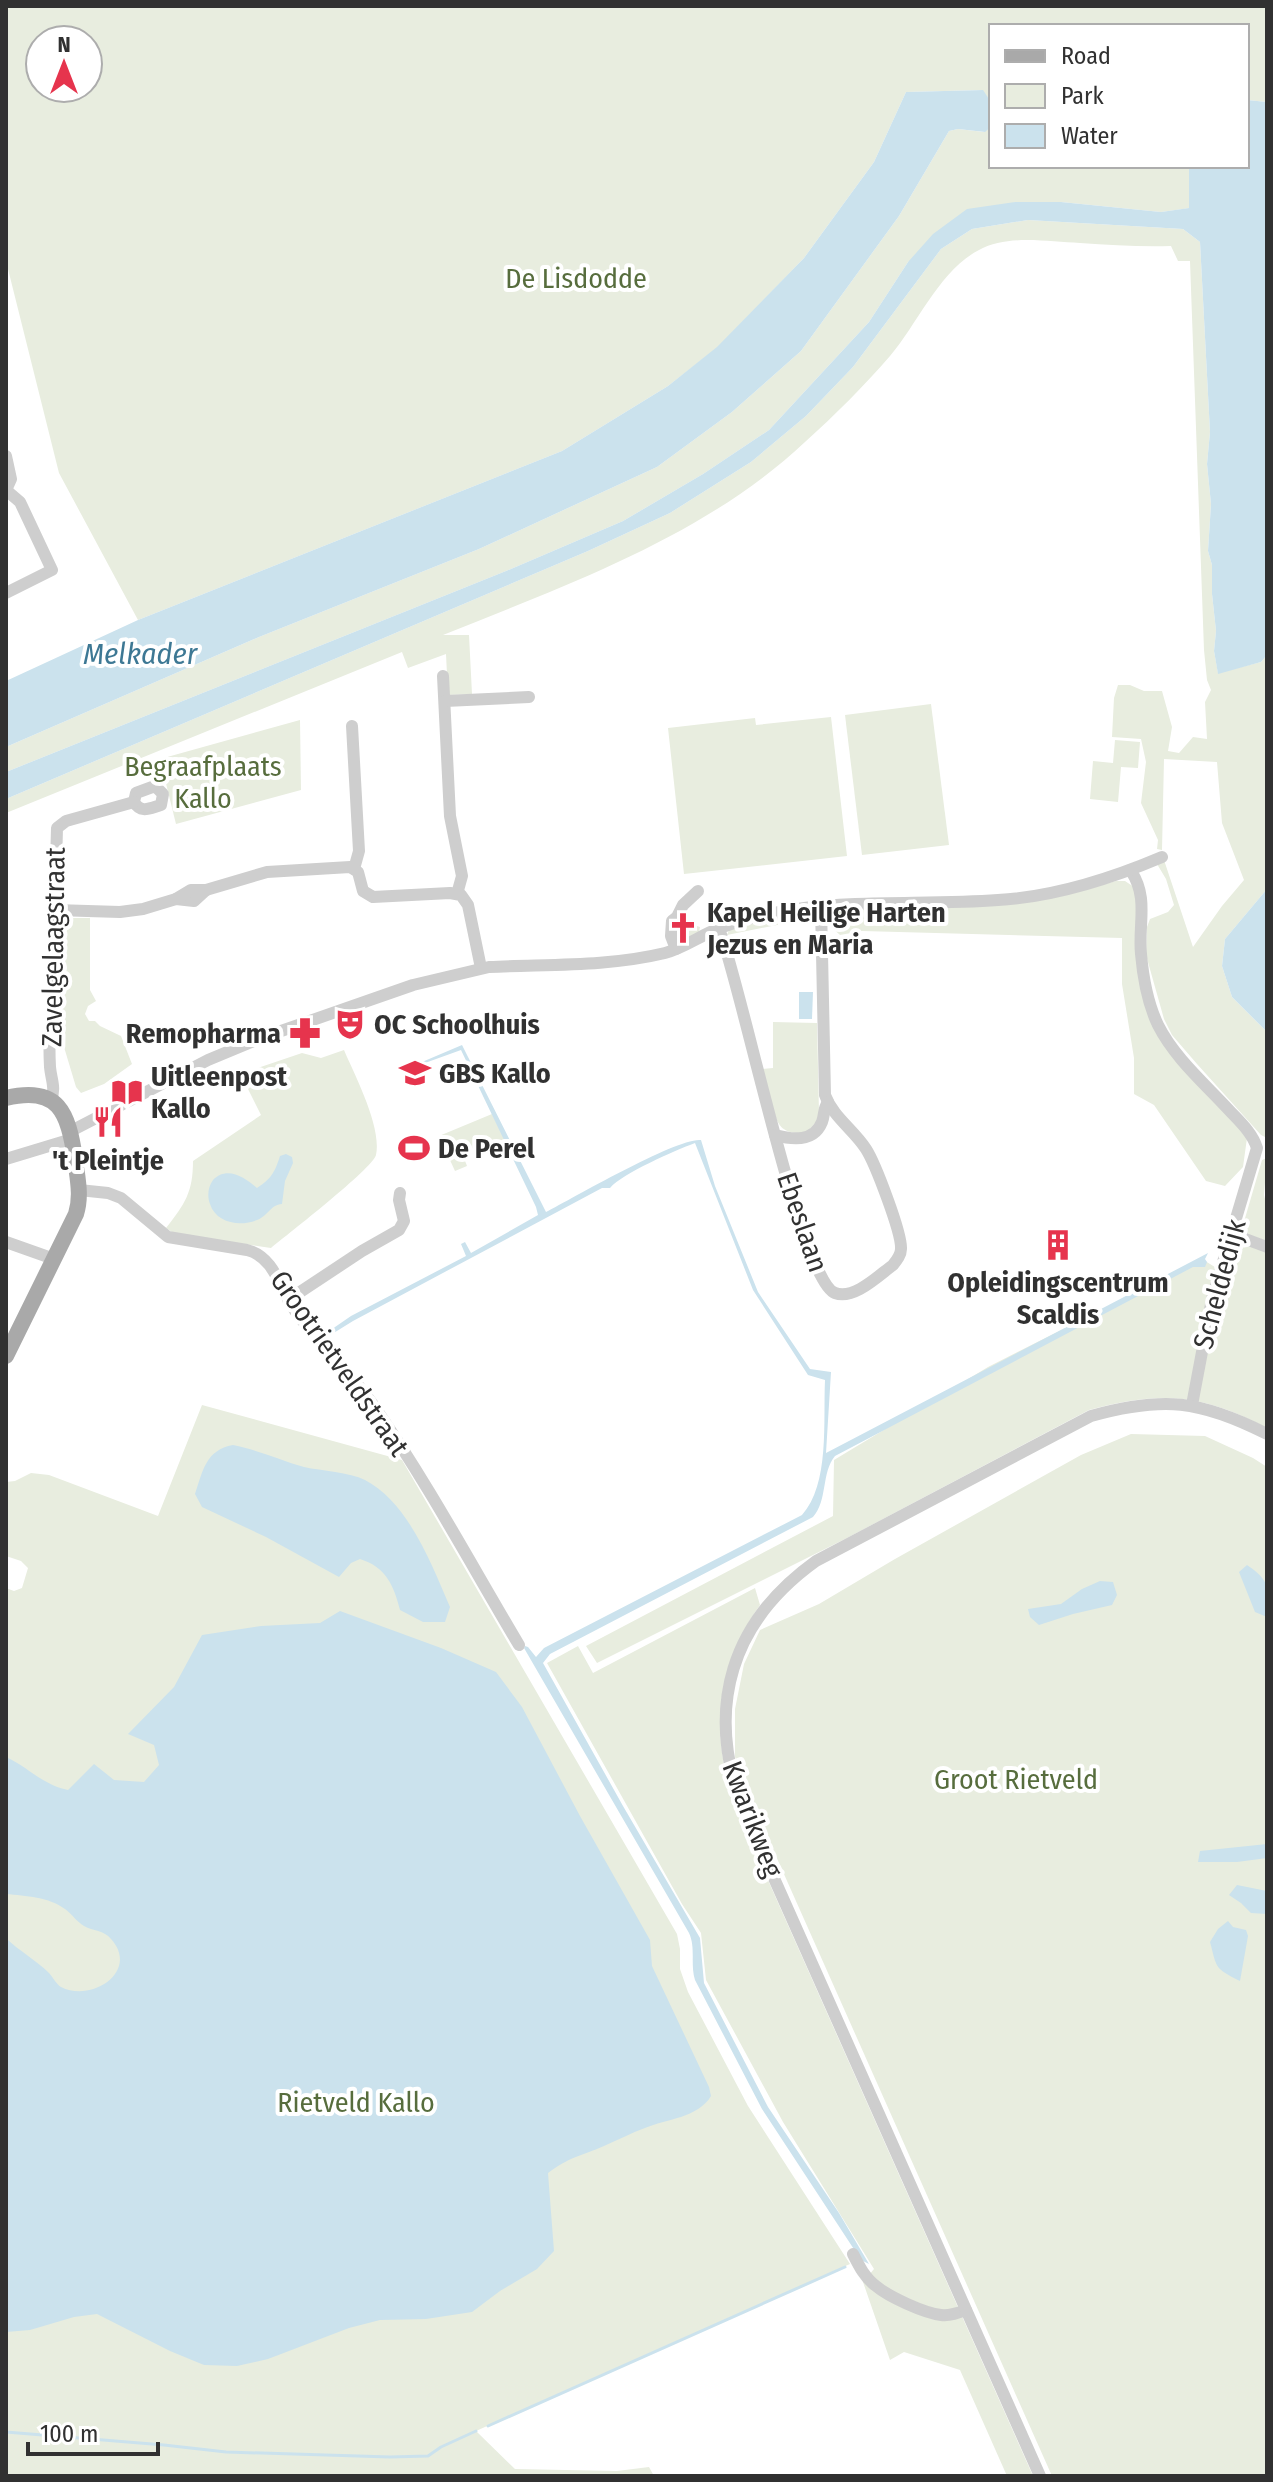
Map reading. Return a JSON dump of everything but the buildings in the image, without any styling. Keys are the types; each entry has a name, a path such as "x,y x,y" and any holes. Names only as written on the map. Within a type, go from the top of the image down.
{"main road":[{"path":"6,1098 35,1094 51,1100 62,1109 72,1135 79,1190 76,1214 6,1356"}],"street":[{"path":"6,456 11,479 6,490 20,502 52,570 6,593"},
{"path":"443,676 450,816 462,876 457,894"},
{"path":"445,701 529,697"},
{"path":"352,726 359,851 354,869"},
{"name":"Zavelgelaagstraat","path":"51,1100 54,1086 49,1030 57,828 66,821 134,802"},
{"path":"6,1159 72,1135 208,1060 274,1033 413,985 481,968 618,961 676,949 742,920 821,906 1000,900 1044,894 1131,871 1162,857"},
{"path":"55,910 120,912 143,909 176,899 194,901 206,890 267,872 345,867 358,872 363,891 373,897 457,894 467,902 481,968"},
{"name":"Scheldedijk","path":"1131,871 1142,895 1140,951 1157,1023 1166,1040 1191,1070 1262,1148 1212,1299 1196,1406"},
{"path":"676,949 671,936 672,921 698,891"},
{"path":"821,906 824,1087 828,1102"},
{"name":"Ebeslaan","path":"719,929 775,1135 820,1277 831,1292 851,1293 893,1265 901,1247 867,1150 828,1102 821,1124 807,1137 794,1139 775,1135"},
{"name":"Grootrietveldstraat","path":"79,1190 108,1193 121,1198 168,1237 255,1252 268,1261 296,1312 376,1408 519,1645"},
{"path":"288,1300 399,1230 405,1216 399,1200 400,1193"},
{"path":"1232,1234 1267,1247"},
{"path":"6,1242 54,1259"},
{"name":"Kwarikweg","path":"1040,2476 741,1804 732,1778 725,1733 725,1709 733,1670 752,1627 795,1576 816,1561 1091,1416 1126,1406 1153,1403 1196,1406"},
{"path":"1196,1406 1220,1412 1267,1434"},
{"path":"853,2254 861,2270 876,2287 906,2302 942,2315 966,2310"}],"green space":[{"name":"De Lisdodde","path":"6,6 1267,6 1267,102 1249,100 1249,24 989,24 989,99 982,90 906,92 874,162 804,258 717,348 668,386 562,451 138,620 59,473 6,261"},
{"path":"989,128 989,168 1189,168 1190,208 1161,212 1061,202 1015,202 908,262 869,322 769,430 703,474 623,521 6,772 6,747 259,637 479,549 657,467 732,412 801,351 899,216 949,131 984,132"},
{"path":"1028,220 1183,229 1200,242 1210,432 1207,464 1211,504 1208,551 1212,565 1216,631 1214,651 1218,673 1261,662 1267,655 1267,889 1225,939 1222,966 1232,997 1267,1032 1267,1138 1172,1035 1164,1019 1146,955 1150,919 1168,912 1174,905 1166,879 1157,864 1164,860 1193,947 1244,880 1222,823 1217,762 1164,759 1162,850 1157,849 1158,840 1141,803 1146,762 1141,739 1112,737 1114,698 1118,685 1130,685 1144,691 1162,691 1172,727 1168,751 1179,753 1193,737 1207,739 1205,702 1211,690 1204,650 1190,261 1178,261 1171,246 1028,240 1003,242 979,250 965,259 941,284 890,356 860,389 766,475 724,505 634,555 443,635 469,635 472,694 448,695 446,654 408,668 402,652 6,813 6,799 588,551 670,513 751,462 806,416 853,367 941,249 972,229"},
{"path":"931,704 949,845 862,855 845,715"},
{"path":"831,717 847,856 684,874 668,728 755,718 756,725"},
{"name":"Begraafplaats Kallo","path":"300,720 301,790 176,824 160,759"},
{"path":"1115,740 1140,742 1138,768 1121,767 1118,802 1090,799 1093,761 1113,763"},
{"path":"1125,881 1134,887 1151,1015 1247,1138 1243,1167 1225,1186 1206,1181 1154,1105 1134,1094 1134,1058 1122,984 1122,938 862,931 840,935 831,927 832,911 1062,896"},
{"path":"803,913 807,919 727,935 729,930 770,918"},
{"path":"62,918 90,918 90,990 96,1001 88,1006 85,1014 89,1021 95,1021 121,1036 132,1064 104,1084 81,1093 76,1087 61,1037 57,1034 61,1011"},
{"path":"681,921 700,927 699,932 678,940 674,926"},
{"path":"773,1022 817,1023 819,1113 817,1121 806,1133 788,1131 781,1127 776,1118 762,1069 773,1068"},
{"path":"344,1050 366,1102 377,1144 376,1155 360,1173 271,1248 175,1234 166,1228 187,1197 193,1161 261,1115 248,1089 252,1070 302,1053 321,1058"},
{"path":"492,1114 509,1148 498,1153 491,1140 462,1153 467,1166 455,1171 439,1136"},
{"path":"1267,1158 1264,1195 1267,1241 1241,1232 1262,1160"},
{"path":"1237,1240 1267,1253 1267,1428 1221,1408 1180,1399 1138,1400 1089,1410 845,1539 597,1663 586,1646 833,1516 834,1460 988,1367 1202,1259 1226,1274"},
{"name":"Rietveld Kallo","path":"202,1405 402,1460 677,1934 680,1969 688,1992 748,2106 850,2264 476,2431 515,2469 617,2471 649,2467 654,2476 6,2476 6,1588 14,1591 22,1588 28,1568 21,1561 6,1556 6,1482 31,1473 49,1475 158,1516"},
{"name":"Groot Rietveld","path":"1131,1434 1205,1436 1267,1467 1267,2476 1052,2476 751,1800 735,1757 735,1709 744,1664 760,1630 819,1604 1081,1455"},
{"path":"755,1588 760,1605 734,1653 721,1702 722,1753 735,1806 1033,2476 1007,2476 960,2370 904,2352 890,2360 863,2282 874,2269 783,2122 706,1980 701,1933 547,1663 578,1646 593,1673"}],"water":[{"name":"Melkader","path":"983,90 989,99 989,129 985,132 949,131 899,216 801,351 732,412 657,467 479,549 259,637 6,747 6,681 138,620 562,451 668,386 717,347 804,258 874,162 906,92"},
{"path":"1249,100 1267,102 1267,655 1261,662 1218,674 1214,651 1216,631 1212,565 1208,551 1211,504 1207,464 1210,432 1200,242 1183,229 1028,220 972,229 941,249 853,367 806,416 751,462 670,513 588,551 6,799 6,772 623,521 703,474 769,430 869,322 908,262 933,234 967,209 1015,202 1061,202 1161,212 1189,208 1189,168 1249,168"},
{"path":"1267,889 1267,1032 1232,997 1222,966 1225,939"},
{"path":"799,992 813,992 812,1019 799,1019"},
{"path":"462,1045 546,1212 649,1158 701,1140 715,1186 758,1292 810,1369 831,1372 826,1453 1208,1253 1205,1267 1193,1267 835,1456 828,1470 821,1503 813,1517 550,1654 543,1663 700,1938 704,1983 768,2107 869,2264 861,2260 762,2109 695,1980 689,1933 524,1648 528,1647 536,1657 544,1648 802,1515 811,1502 821,1469 825,1380 808,1375 753,1290 695,1143 637,1169 610,1188 602,1188 324,1339 322,1336 351,1316 466,1256 461,1244 465,1242 471,1253 538,1215 461,1050 422,1062"},
{"path":"286,1154 292,1157 293,1163 285,1181 282,1204 250,1222 229,1222 217,1216 208,1192 213,1180 230,1173 257,1188 272,1175 280,1156"},
{"path":"233,1445 304,1467 359,1477 380,1490 406,1519 427,1554 450,1607 445,1622 423,1622 400,1610 388,1578 369,1563 360,1559 351,1563 339,1577 266,1537 202,1507 195,1494 203,1469 217,1451"},
{"path":"1247,1565 1267,1587 1267,1617 1255,1612 1239,1572"},
{"path":"1100,1581 1113,1582 1117,1595 1112,1605 1039,1625 1030,1617 1028,1609 1061,1604"},
{"name":"Rietveld Kallo","path":"340,1611 496,1672 522,1707 650,1940 652,1966 711,2096 690,2113 635,2132 569,2160 548,2173 554,2251 537,2269 472,2312 426,2319 380,2320 349,2328 268,2359 237,2366 204,2365 97,2314 74,2317 30,2330 6,2332 6,1938 44,1968 59,1986 73,1991 86,1991 108,1981 120,1962 118,1951 108,1936 84,1926 59,1905 6,1894 6,1757 51,1784 68,1790 94,1764 114,1780 144,1782 159,1765 154,1745 128,1734 174,1687 202,1635 261,1626 320,1623"},
{"path":"1267,1844 1267,1858 1198,1862 1200,1851"},
{"path":"1237,1885 1267,1891 1267,1914 1251,1913 1229,1895"},
{"path":"1228,1921 1233,1927 1246,1930 1248,1936 1240,1981 1218,1966 1210,1942"}],"waterway":[{"path":"488,2426 845,2267"},
{"path":"6,2432 226,2452 390,2457 428,2456 476,2431"}],"place":[{"name":"Kapel Heilige Harten Jezus en Maria","path":"683,928"},
{"name":"OC Schoolhuis","path":"350,1024"},
{"name":"Remopharma","path":"305,1033"},
{"name":"GBS Kallo","path":"415,1073"},
{"name":"Uitleenpost Kallo","path":"127,1092"},
{"name":"'t Pleintje","path":"108,1122"},
{"name":"De Perel","path":"414,1148"},
{"name":"Opleidingscentrum Scaldis","path":"1058,1245"}]}
